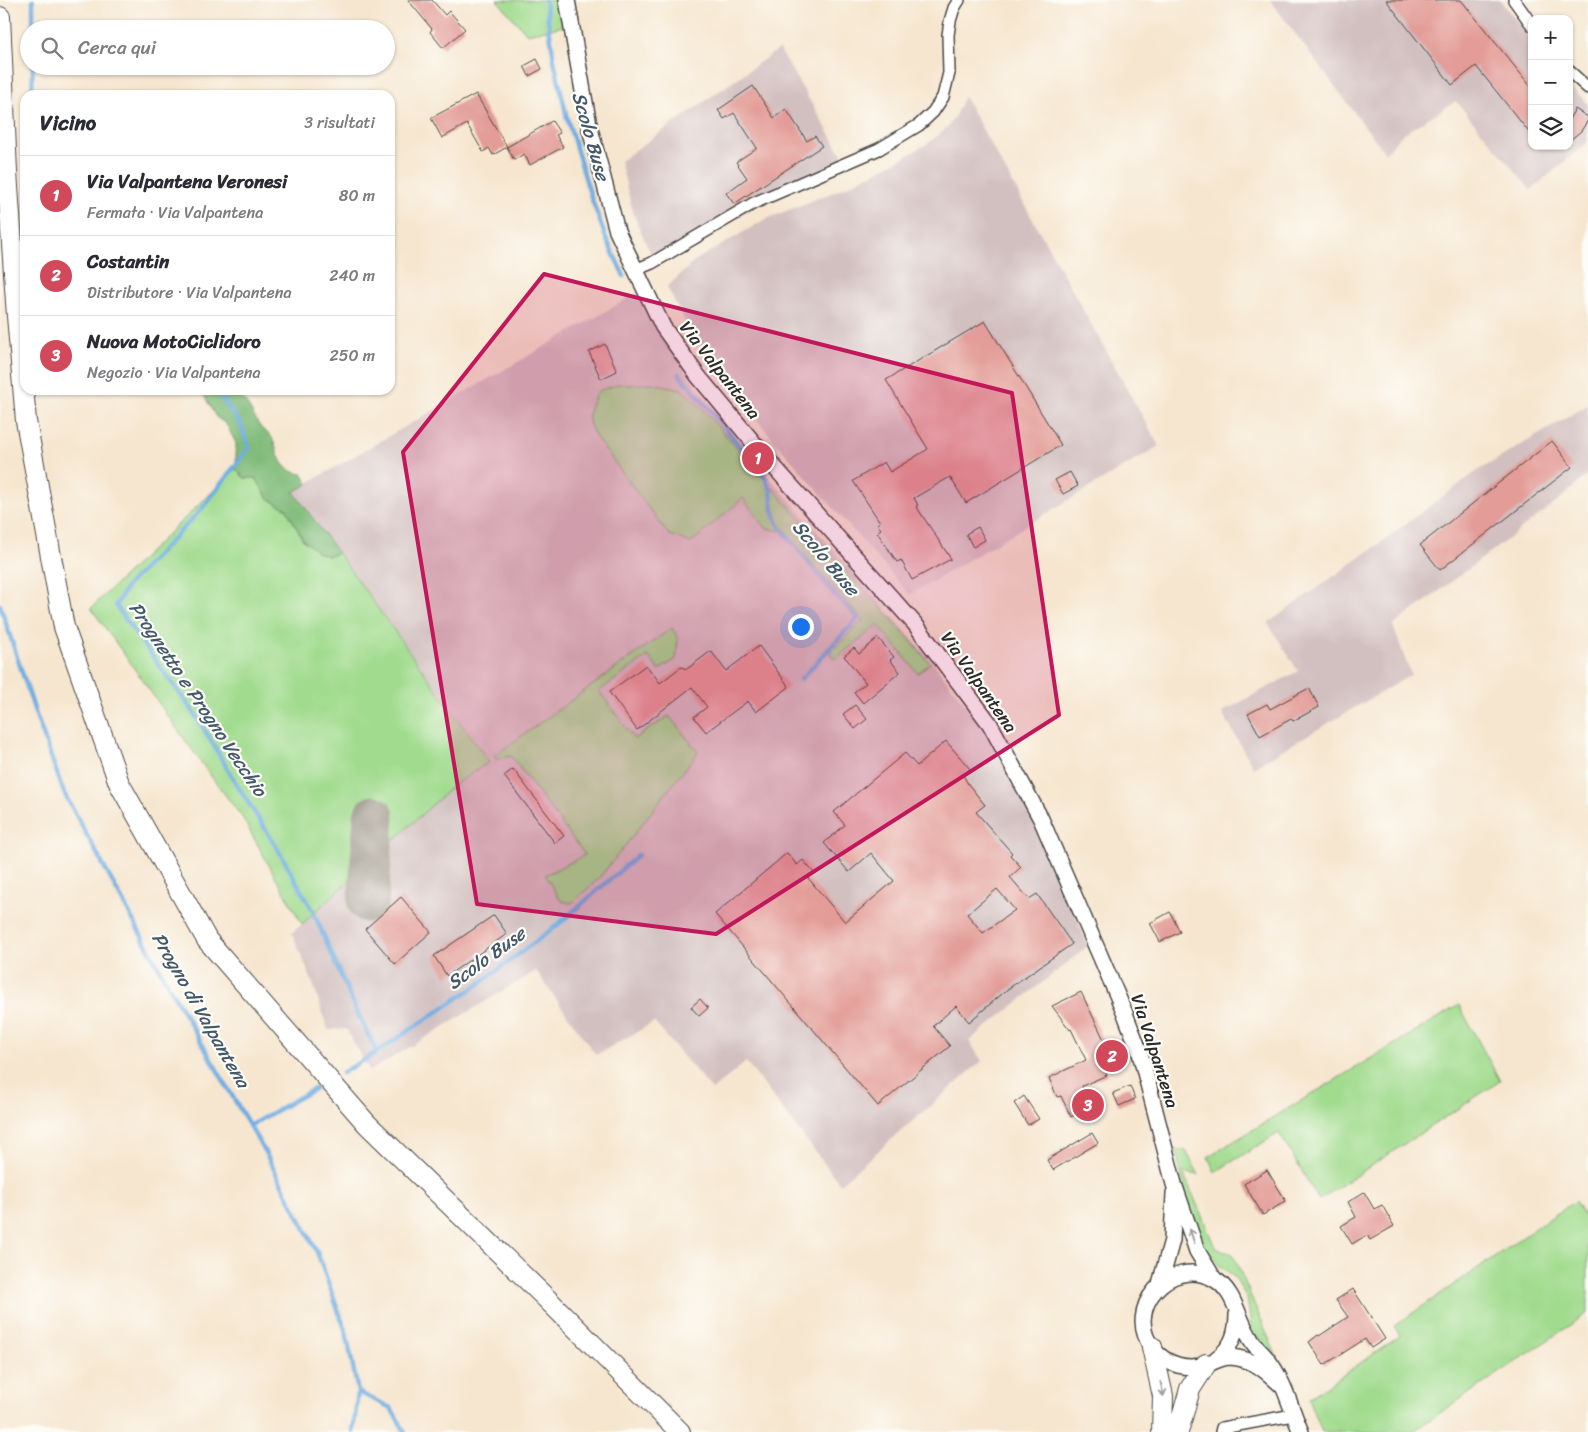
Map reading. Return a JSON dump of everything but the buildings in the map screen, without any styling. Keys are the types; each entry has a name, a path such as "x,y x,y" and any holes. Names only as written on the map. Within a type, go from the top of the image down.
{"highway":[{"path":"0,17 8,182 20,351"},
{"path":"24,395 26,421 64,627 119,783 207,940 367,1124 548,1300 680,1432"},
{"path":"1152,1347 1163,1396 1162,1432"},
{"path":"1178,1432 1190,1390 1209,1363"}],"street":[{"name":"Via Valpantena","path":"567,0 589,126 617,231 663,327 698,376 772,464 915,624 990,724 1041,819 1124,1011 1140,1053 1174,1184 1197,1251 1214,1279 1230,1294 1249,1338 1270,1363 1284,1388 1301,1432"},
{"path":"635,270 652,263 754,203 879,149 919,125 933,112 943,97 949,73 948,35 950,20 959,0"},
{"path":"1514,0 1528,19"},
{"path":"1573,75 1588,88"},
{"name":"Via Valpantena","path":"1174,1184 1172,1240 1160,1284 1149,1298 1144,1314 1145,1332 1152,1347 1160,1356 1182,1366 1194,1367 1228,1357 1244,1359 1258,1365 1284,1388"},
{"path":"1160,1284 1172,1277 1186,1273 1201,1274 1214,1279"},
{"path":"1209,1363 1224,1353 1232,1342 1237,1328 1238,1314"},
{"path":"1221,1432 1222,1428 1293,1415"}],"highlighted area":[{"path":"544,274 1012,393 1059,715 716,934 477,904 403,452"}],"shaded area":[{"path":"1270,0 1500,0 1528,36 1528,150 1573,150 1573,89 1588,104 1588,142 1531,190 1456,101 1403,134 1385,153"},
{"path":"779,49 846,161 793,183 656,266 634,216 620,161"},
{"path":"964,96 1159,446 910,595 776,443 717,370 682,316 667,287 696,260 764,220 841,189 903,158 930,142 948,127"},
{"path":"639,292 658,330 696,386 755,461 936,666 977,720 1018,789 1054,862 1088,946 969,1041 982,1061 840,1184 746,1062 712,1090 654,1022 596,1055 536,971 370,1071 346,1029 328,1030 312,981 292,933 454,785 489,761 294,491"},
{"path":"1588,405 1588,474 1558,501 1393,626 1411,675 1253,767 1222,712 1298,671 1268,623 1476,472"}],"green space":[{"path":"497,0 560,0 564,26 527,34"},
{"path":"651,383 681,389 698,404 930,663 918,673 878,625 835,659 830,653 863,620 782,531 766,528 743,498 691,543 668,534 597,439 589,420 590,410 598,391 619,384"},
{"path":"204,395 239,395 244,400 261,428 272,438 279,457 285,466 289,470 303,474 308,484 294,492 338,553 328,556 319,553 303,540 286,508 267,497 256,478 244,478 236,469 236,443 226,424 216,417"},
{"path":"236,469 244,478 256,478 267,497 286,508 303,540 319,553 328,556 338,553 489,762 454,785 302,924 242,817 91,608"},
{"path":"672,628 678,638 676,659 659,670 648,656 599,691 634,739 669,716 698,752 598,879 572,903 561,901 545,875 585,855 511,756 496,759 494,756"},
{"path":"1459,1005 1500,1081 1319,1200 1279,1133 1215,1172 1208,1157"},
{"path":"1176,1149 1186,1151 1199,1175 1183,1172 1215,1247 1233,1254 1276,1355 1275,1357 1252,1332 1247,1298 1235,1277 1219,1265 1204,1249 1190,1218"},
{"path":"1575,1201 1588,1222 1588,1313 1412,1432 1322,1432 1309,1398 1400,1336 1394,1326"}],"waterway":[{"name":"Prognetto e Progno Vecchio","path":"33,0 33,20"},
{"name":"Scolo Buse","path":"545,0 554,60 567,118 591,197 606,238 624,276"},
{"name":"Prognetto e Progno Vecchio","path":"32,90 33,75"},
{"name":"Scolo Buse","path":"679,374 766,479 771,491 773,510 778,524 834,594 858,618 801,679"},
{"name":"Prognetto e Progno Vecchio","path":"220,395 241,425 249,448 200,511 128,585 116,605 195,714 276,846 312,909 356,1010 377,1052"},
{"name":"Progno di Valpantena","path":"0,605 64,793 172,992 266,1154 317,1252 346,1332 358,1392 353,1432"},
{"name":"Scolo Buse","path":"342,1073 479,984 560,923 638,855"},
{"name":"Scolo Buse","path":"249,1126 316,1088"},
{"path":"358,1392 391,1408 405,1432"}],"taxiway":[{"path":"368,902 374,816"}],"place":[{"name":"Via Valpantena Veronesi","path":"758,458"},
{"name":"Costantin","path":"1112,1056"},
{"name":"Nuova MotoCiclidoro","path":"1088,1105"}]}
